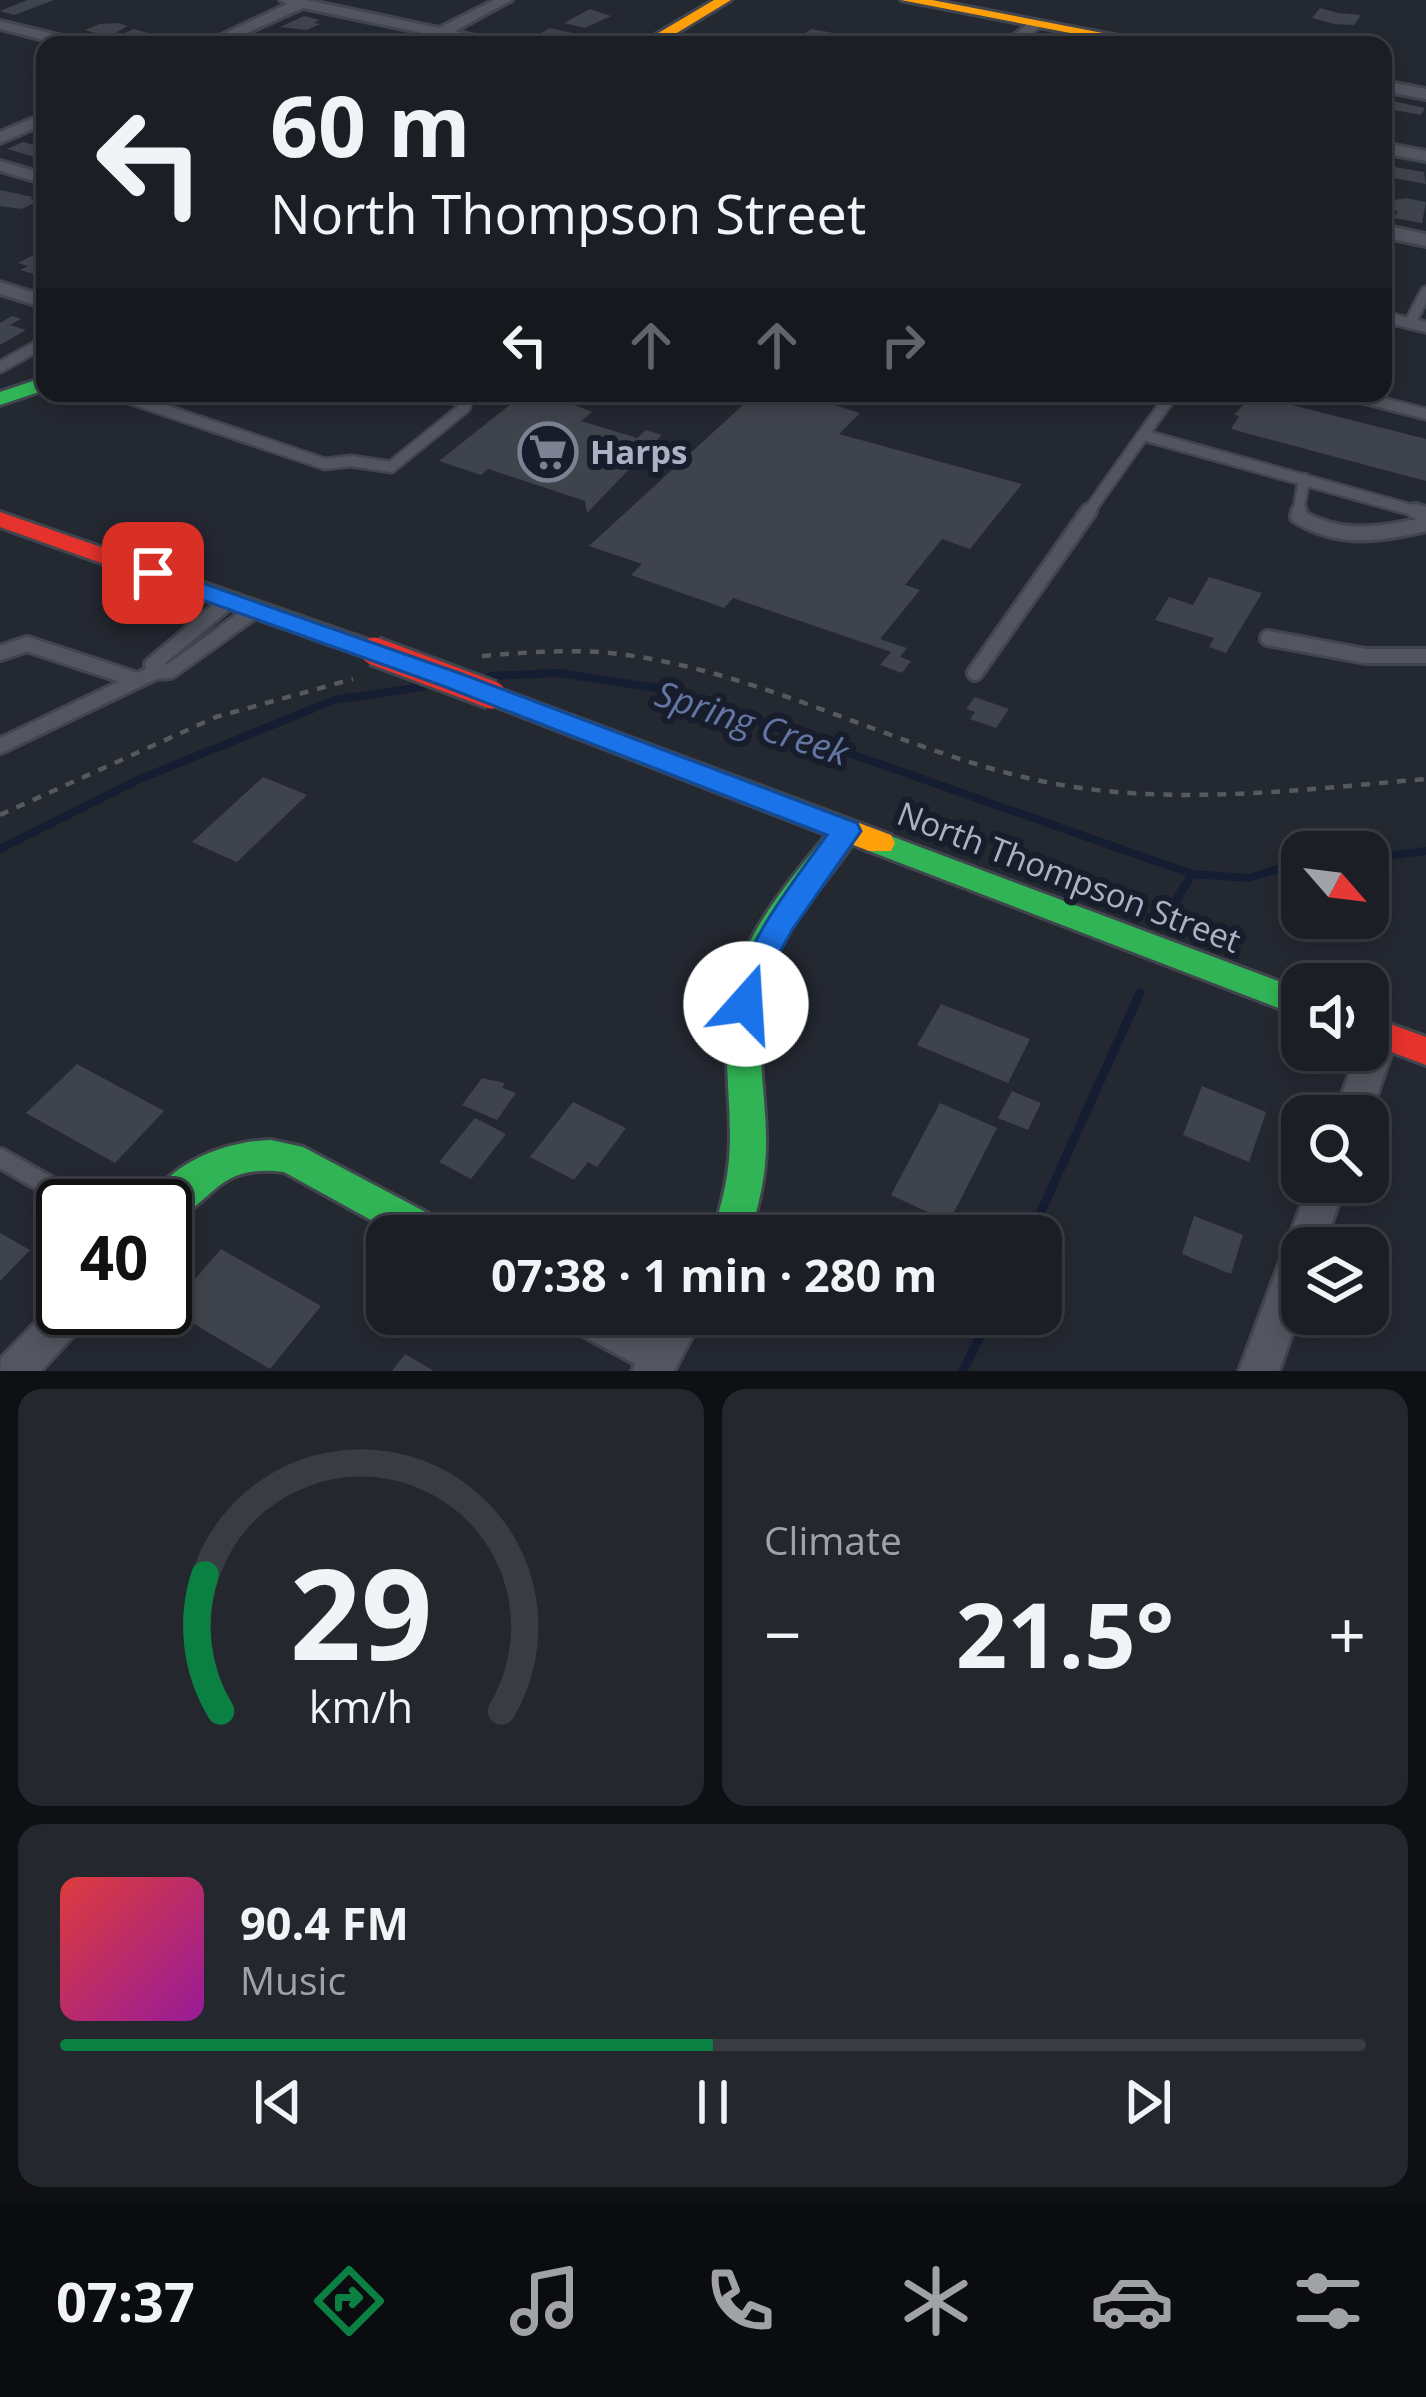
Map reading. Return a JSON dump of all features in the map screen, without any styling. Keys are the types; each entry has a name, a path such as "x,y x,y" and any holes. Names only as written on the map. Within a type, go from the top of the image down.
{"street":[{"path":"442,32 505,0"},
{"path":"662,36 724,0"},
{"path":"908,0 1108,36"},
{"path":"226,36 294,2 460,36"},
{"path":"1021,36 1037,23"},
{"path":"0,25 45,36"},
{"path":"1392,88 1426,94"},
{"path":"0,137 36,122"},
{"path":"1392,150 1426,156"},
{"path":"0,166 36,176"},
{"path":"1392,233 1426,240"},
{"path":"0,288 36,299"},
{"path":"2,398 36,386"},
{"name":"North Thompson Street","path":"0,519 374,651 1281,996"},
{"path":"737,1215 747,1184 746,1004 758,960 846,831"},
{"path":"1389,1037 1426,1051"},
{"path":"190,1179 218,1160 268,1151 396,1215"},
{"path":"1259,1371 1281,1311"},
{"path":"15,1371 48,1335"},
{"path":"612,1335 656,1364 673,1335"}],"lane":[{"path":"1410,323 1422,308 1426,292"},
{"path":"1392,318 1426,326"},
{"path":"0,367 36,347"},
{"path":"141,402 325,464 350,461 392,467 465,407 464,402"},
{"path":"975,673 1167,402"},
{"path":"1379,402 1426,414"},
{"path":"1143,435 1426,514"},
{"path":"1304,479 1298,516 1313,527 1356,539 1426,524"},
{"path":"155,672 152,665 243,605"},
{"path":"0,746 155,672 170,671 243,605"},
{"path":"1268,638 1365,656 1426,656"},
{"path":"0,653 27,644 137,680"},
{"path":"0,1158 37,1179"}],"path":[{"path":"470,658 560,647 633,652 691,665 992,767 1086,788 1201,797 1426,779"},
{"path":"0,815 149,741 236,709 361,677"}],"building":[{"path":"27,0 54,0 14,15 0,11"},
{"path":"1320,8 1361,15 1354,25 1334,24 1312,18"},
{"path":"590,9 611,16 585,28 564,23"},
{"path":"304,16 320,24 307,30 280,27"},
{"path":"100,24 128,26 110,36 85,30"},
{"path":"550,28 581,35 579,36 536,36"},
{"path":"134,29 162,34 158,36 118,36"},
{"path":"811,29 847,36 801,36"},
{"path":"1392,102 1425,108 1421,115 1392,110"},
{"path":"23,142 36,146 36,157 7,149"},
{"path":"1392,167 1424,172 1426,184 1392,178"},
{"path":"0,190 36,200 22,209 0,206"},
{"path":"1395,200 1426,202 1422,223 1394,218 1398,211 1392,210"},
{"path":"36,254 36,275 20,270 28,266 18,263"},
{"path":"12,316 21,319 10,325 26,330 0,345 0,323"},
{"name":"Harps","path":"513,402 566,402 592,412 581,421 637,438 646,430 662,435 587,513 585,501 488,469 481,475 439,461"},
{"path":"746,402 824,402 860,413 839,434 1022,484 970,549 942,539 905,585 920,590 880,639 907,648 900,657 911,661 902,673 880,665 891,652 733,598 724,608 631,575 642,564 589,546"},
{"path":"1246,402 1280,402 1426,439 1426,481 1231,429 1239,416 1234,415"},
{"path":"1209,577 1262,593 1226,653 1209,647 1214,638 1155,620 1169,597 1193,605"},
{"path":"975,697 1009,709 996,728 970,719 975,712 966,709"},
{"path":"263,777 307,795 237,862 192,842"},
{"path":"941,1004 1030,1039 1008,1083 917,1045"},
{"path":"77,1064 164,1111 115,1163 26,1113"},
{"path":"482,1078 505,1083 502,1088 516,1093 497,1120 462,1105"},
{"path":"1202,1086 1266,1112 1249,1162 1183,1135"},
{"path":"1012,1091 1041,1103 1028,1130 998,1118"},
{"path":"573,1102 626,1128 597,1167 588,1162 574,1180 530,1157"},
{"path":"940,1103 997,1128 953,1215 934,1215 891,1195"},
{"path":"475,1118 506,1134 471,1179 439,1162"},
{"path":"1194,1216 1243,1235 1231,1274 1182,1254"},
{"path":"0,1233 30,1250 0,1281"},
{"path":"221,1249 321,1306 270,1369 192,1323 192,1282"},
{"path":"405,1354 434,1371 392,1371"}],"waterway":[{"name":"Spring Creek","path":"490,676 558,673 670,690 1192,874"},
{"name":"Spring Creek","path":"0,849 140,779 334,700 422,687"},
{"name":"Spring Creek","path":"1389,855 1426,851"},
{"name":"Spring Creek","path":"1192,874 1248,878 1281,868"},
{"path":"1184,888 1192,874"},
{"path":"1169,913 1185,885"},
{"path":"1040,1215 1140,993"},
{"path":"963,1371 981,1335"}],"traffic: fast":[{"path":"0,399 36,386"},
{"path":"737,1215 747,1169 743,1042 751,979 779,920 846,831"},
{"path":"880,843 1281,996"},
{"path":"192,1183 221,1164 271,1155 290,1158 396,1215"}],"traffic: slow":[{"path":"662,36 724,0"},
{"path":"908,0 1107,36"},
{"path":"492,695 880,843"}],"traffic: jam":[{"path":"0,519 374,651"},
{"path":"374,651 492,695"},
{"path":"1389,1037 1426,1051"}],"place":[{"name":"Harps","path":"548,452"}],"route":[{"path":"153,573 452,680 846,831 758,960 746,1004"}]}
